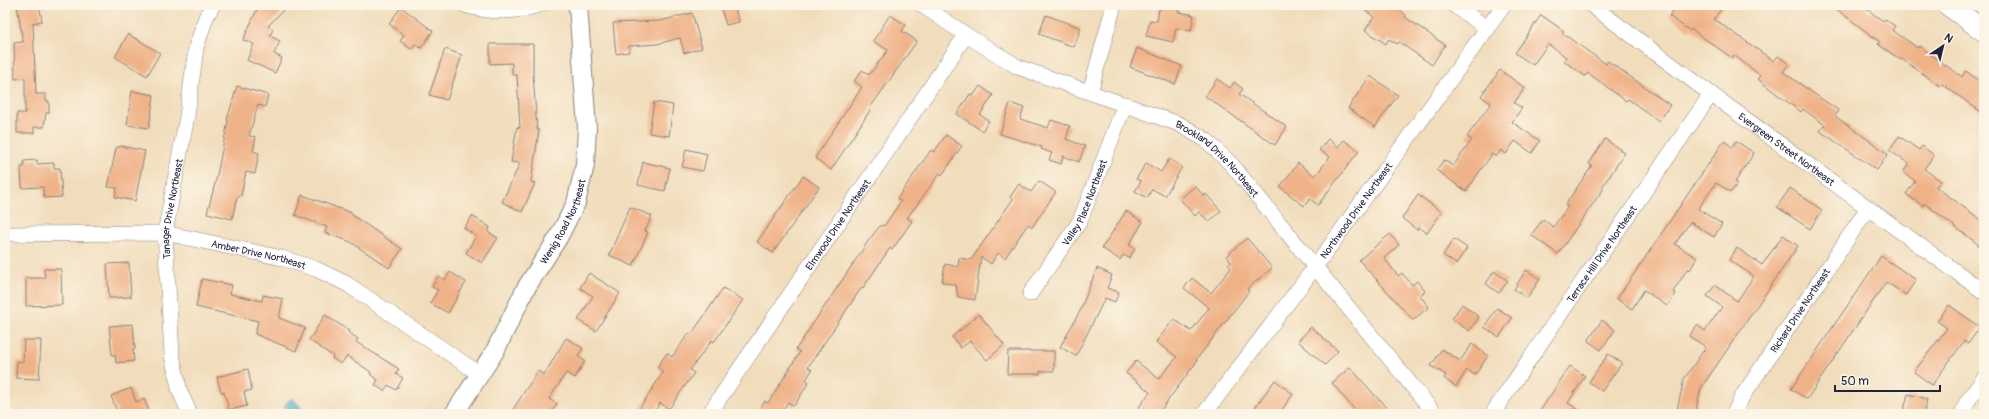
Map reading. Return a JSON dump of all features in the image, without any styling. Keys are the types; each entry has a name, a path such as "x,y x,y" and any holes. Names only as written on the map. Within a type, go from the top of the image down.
{"main road":[{"path":"1948,5 1984,31"}],"street":[{"name":"Tanager Drive Northeast","path":"190,414 180,392 172,355 166,233 187,116 196,48 206,17 213,5"},
{"path":"465,5 486,11 522,10 540,5"},
{"name":"Wenig Road Northeast","path":"454,414 495,351 526,288 558,238 576,203 585,165 587,128 578,5"},
{"name":"Brookland Drive Northeast","path":"922,5 966,35 1018,67 1179,124 1206,140 1232,165 1434,414"},
{"path":"1090,92 1114,5"},
{"path":"1454,5 1488,29"},
{"name":"Northwood Drive Northeast","path":"1204,414 1315,268 1504,5"},
{"name":"Evergreen Street Northeast","path":"1591,5 1984,292"},
{"name":"Elmwood Drive Northeast","path":"709,414 966,35"},
{"name":"Terrace Hill Drive Northeast","path":"1492,414 1711,94"},
{"name":"Valley Place Northeast","path":"1030,294 1080,221 1125,104"},
{"name":"Richard Drive Northeast","path":"1734,414 1742,397 1868,208"},
{"name":"Amber Drive Northeast","path":"5,234 166,233 282,258 316,269 347,284 481,374"},
{"path":"1962,414 1967,402 1984,378"}],"water":[{"path":"291,398 308,414 293,414 284,406"}],"building":[{"path":"17,5 39,5 42,21 33,23 36,94 46,94 46,101 49,101 49,113 46,113 44,127 34,127 34,133 17,133 17,113 25,113 25,78 15,79 14,43 23,42"},
{"path":"259,5 288,5 268,26 273,29 270,36 280,41 274,54 282,58 275,73 247,60 254,44 243,40"},
{"path":"720,5 734,5 739,22 726,25"},
{"path":"1162,5 1179,5 1178,12 1194,15 1191,31 1176,28 1173,42 1146,36 1150,20 1157,21 1159,9 1162,9"},
{"path":"1358,5 1392,5 1406,15 1405,17 1445,45 1432,65 1399,42 1397,44 1389,39 1386,44 1365,30 1374,17"},
{"path":"1677,5 1724,5 1714,19 1774,61 1778,56 1789,64 1783,72 1839,111 1835,116 1888,154 1877,170 1820,131 1825,125 1803,109 1801,112 1778,95 1758,79 1761,76 1734,55 1732,58 1691,29 1690,31 1669,16"},
{"path":"1831,5 1861,5 1883,21 1885,19 1895,26 1892,30 1918,48 1919,46 1962,77 1966,71 1984,84 1984,114 1942,84 1940,86 1878,44 1880,42"},
{"path":"401,7 433,31 421,48 415,44 411,49 400,41 404,35 389,24"},
{"path":"692,13 702,48 684,53 680,38 657,44 629,46 629,52 616,54 613,23 660,21"},
{"path":"890,15 906,25 902,31 917,41 870,108 871,109 831,170 815,158 862,87 854,81 862,70 869,75 888,50 873,41"},
{"path":"1046,15 1081,28 1074,47 1039,34"},
{"path":"1541,15 1564,31 1562,33 1606,64 1608,61 1670,105 1659,121 1628,99 1626,101 1588,73 1585,76 1564,61 1566,57 1548,44 1533,65 1515,53"},
{"path":"128,34 160,53 147,76 115,57"},
{"path":"490,44 533,44 533,74 537,130 539,130 531,182 535,183 522,212 502,202 520,163 511,162 517,127 520,128 517,75 512,75 512,63 490,64"},
{"path":"1137,48 1182,66 1175,84 1130,67"},
{"path":"445,49 462,55 447,100 429,95"},
{"path":"1500,70 1525,88 1514,103 1522,108 1512,122 1540,141 1532,153 1515,141 1506,154 1501,150 1496,157 1492,154 1466,191 1436,170 1444,160 1453,166 1472,140 1467,137 1491,103 1481,96"},
{"path":"1370,76 1398,95 1375,127 1348,108"},
{"path":"1217,79 1230,88 1234,82 1243,89 1239,94 1287,127 1275,145 1205,96"},
{"path":"237,86 268,95 265,107 258,105 249,136 256,137 253,151 259,153 255,174 246,172 241,196 237,197 232,219 207,213 216,180 227,120"},
{"path":"980,86 993,95 980,115 989,121 982,131 957,114 970,94 973,96"},
{"path":"132,91 154,95 149,128 127,125"},
{"path":"654,102 673,105 669,136 649,133"},
{"path":"1010,103 1024,108 1020,119 1048,128 1051,120 1070,126 1066,139 1085,146 1079,162 1063,156 1061,164 1049,160 1052,153 1041,149 1042,147 1000,134"},
{"path":"946,135 962,146 942,175 940,173 907,218 912,221 892,250 890,248 863,288 862,287 808,367 812,370 806,380 809,382 794,406 788,402 781,412 785,414 756,414 765,401 768,403 800,352 796,349 869,240 879,227 882,225 884,226 901,201 897,199 931,150 934,152"},
{"path":"1899,136 1919,150 1922,146 1934,155 1924,169 1941,181 1936,187 1984,222 1984,249 1924,203 1923,206 1906,194 1915,181 1903,172 1909,164 1889,150"},
{"path":"1328,139 1338,147 1344,140 1359,151 1318,205 1310,199 1304,206 1280,187 1298,163 1315,176 1330,157 1319,150"},
{"path":"1605,139 1625,153 1602,187 1604,188 1558,254 1531,235 1543,219 1553,227 1568,207 1565,205 1592,166 1589,164"},
{"path":"1724,141 1732,147 1736,141 1754,153 1735,182 1737,184 1731,192 1716,183 1698,209 1722,224 1714,237 1690,222 1675,244 1697,258 1690,270 1688,268 1673,292 1676,294 1667,306 1644,290 1632,309 1617,299"},
{"path":"121,146 145,151 135,201 115,197 117,188 108,187 116,148"},
{"path":"686,149 707,154 703,171 682,167"},
{"path":"1169,159 1182,167 1165,196 1152,189 1147,198 1135,191 1141,181 1136,179 1146,163 1161,172"},
{"path":"37,160 37,164 54,163 54,168 60,168 62,197 44,198 43,187 22,188 21,167 24,167 24,161"},
{"path":"643,162 670,168 665,191 638,185"},
{"path":"803,176 819,187 773,253 757,242"},
{"path":"1039,181 1056,192 1032,227 1028,224 1005,258 998,253 991,264 981,257 975,300 958,297 956,285 942,282 945,264 958,267 959,258 971,260 1013,199 1010,197 1019,184 1031,192"},
{"path":"1195,186 1204,196 1206,194 1221,211 1209,222 1199,212 1195,216 1180,199"},
{"path":"1790,188 1822,210 1810,229 1777,207"},
{"path":"302,195 352,213 352,215 402,249 389,268 351,242 325,233 327,227 295,215"},
{"path":"1418,195 1442,212 1427,233 1419,227 1417,230 1402,218"},
{"path":"630,207 652,216 645,231 648,232 633,266 609,255"},
{"path":"1126,211 1143,222 1129,245 1135,249 1129,258 1123,255 1120,260 1102,248"},
{"path":"472,216 490,227 488,232 498,238 482,263 466,253 476,236 464,228"},
{"path":"1390,234 1399,245 1384,258 1398,276 1402,273 1412,285 1417,281 1425,291 1420,296 1429,307 1413,320 1359,260"},
{"path":"1783,235 1798,246 1701,388 1695,414 1676,414 1684,379 1706,347 1689,336 1697,325 1705,331 1722,307 1707,296 1715,285 1737,301 1754,276 1729,260 1737,248 1762,265"},
{"path":"1247,238 1272,268 1247,289 1249,291 1196,360 1197,361 1158,414 1134,414 1150,392 1126,373 1136,361 1159,379 1177,357 1156,342 1174,319 1191,331 1209,308 1184,288 1192,278 1211,293 1231,268 1228,264 1231,262 1226,256"},
{"path":"1454,239 1467,248 1456,264 1443,255"},
{"path":"1881,256 1916,280 1906,295 1886,282 1807,399 1791,389"},
{"path":"129,263 131,297 109,298 107,264"},
{"path":"1097,268 1112,275 1107,288 1119,292 1115,302 1105,298 1076,356 1060,347 1080,311"},
{"path":"44,269 61,269 62,305 26,306 26,278 45,278"},
{"path":"1526,270 1540,279 1527,298 1514,289"},
{"path":"1494,271 1508,281 1499,293 1486,284"},
{"path":"450,272 466,282 448,313 430,303 438,290 432,287 438,276 445,280"},
{"path":"589,273 620,293 596,331 578,320 593,296 580,288"},
{"path":"202,279 232,285 230,294 262,301 263,295 283,299 279,318 305,328 296,351 255,334 258,321 196,307"},
{"path":"723,288 743,300 714,342 712,340 690,370 694,373 669,409 660,403 653,414 648,414 640,408 663,372 657,367 667,353 672,357 689,333 691,335"},
{"path":"1462,304 1479,317 1469,331 1452,319"},
{"path":"1949,305 1980,327 1968,344 1964,341 1932,385 1914,372 1947,328 1937,321"},
{"path":"1497,308 1512,318 1499,337 1484,327"},
{"path":"979,314 1004,345 987,360 970,341 961,348 952,337"},
{"path":"325,315 349,331 348,332 358,339 356,342 399,369 396,374 403,378 396,390 388,385 384,391 375,385 378,380 370,374 371,372 347,356 341,364 332,358 333,356 309,340"},
{"path":"1602,320 1615,330 1601,350 1588,341"},
{"path":"133,324 135,349 133,349 134,361 116,363 115,355 112,355 109,326"},
{"path":"1311,327 1338,351 1325,365 1298,341"},
{"path":"566,338 583,348 578,356 585,361 575,378 566,373 549,399 557,404 550,414 510,414 538,371 544,375"},
{"path":"24,340 41,340 39,379 16,378 17,361 23,362"},
{"path":"1472,344 1488,356 1475,375 1467,370 1456,387 1444,378 1446,375 1431,366 1442,349 1460,361"},
{"path":"1008,351 1054,351 1054,371 1040,371 1040,374 1007,374"},
{"path":"1608,354 1622,363 1602,391 1589,382"},
{"path":"1570,366 1585,376 1568,403 1585,414 1538,414"},
{"path":"1350,367 1392,414 1358,414 1332,383"},
{"path":"248,369 252,390 244,392 247,406 229,410 224,392 221,392 217,377"},
{"path":"1275,380 1293,394 1279,414 1259,414 1253,410"},
{"path":"131,388 136,402 144,399 149,411 142,414 118,414 111,396"},
{"path":"1908,394 1927,399 1924,414 1903,414"}]}
